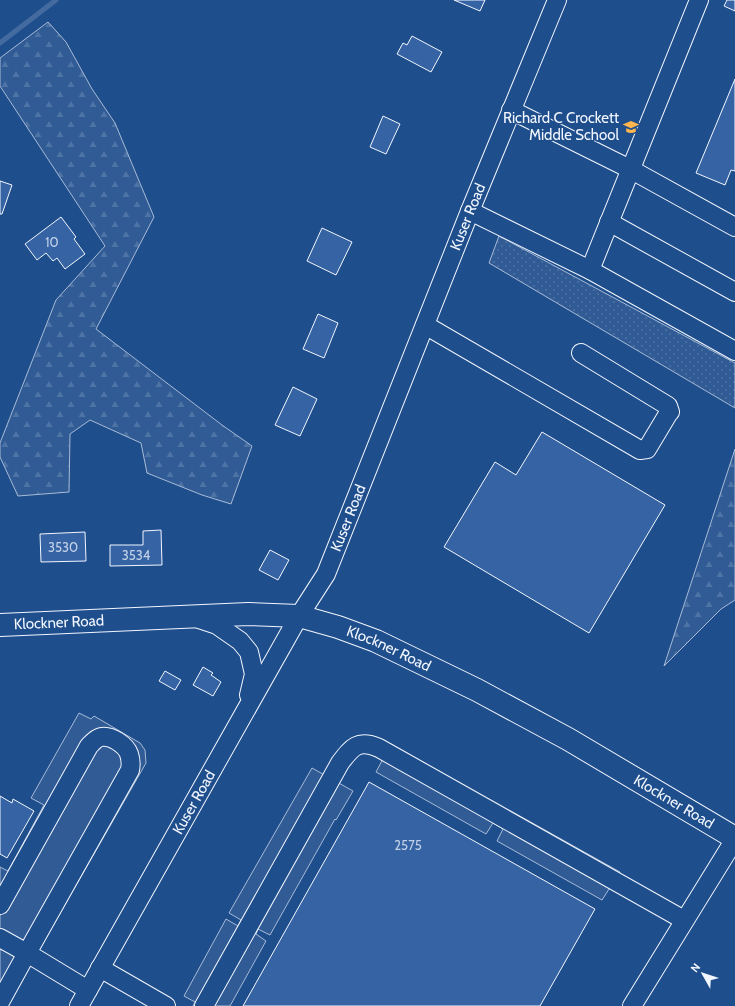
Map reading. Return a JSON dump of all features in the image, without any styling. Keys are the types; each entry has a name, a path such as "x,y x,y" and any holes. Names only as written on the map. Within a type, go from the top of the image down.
{"main road":[{"name":"Klockner Road","path":"0,624 248,614 299,616 338,627 376,641 477,690 568,739 735,839"}],"street":[{"name":"Kuser Road","path":"79,1006 299,616 326,574 470,211 557,0"},
{"path":"590,270 699,0"},
{"path":"511,110 630,169 735,227"},
{"path":"470,211 590,270 735,351"},
{"path":"609,222 735,292"},
{"path":"425,325 640,450 647,449 670,412 668,406 581,353"},
{"path":"190,616 216,625 240,641 249,652 254,674 245,713"},
{"path":"0,905 89,746 100,737 107,736 125,747 129,753 131,761 130,770 0,1002"},
{"path":"204,1006 340,763 349,751 358,745 369,744 379,748 684,920"},
{"path":"632,1006 735,839"},
{"path":"0,938 88,990"},
{"path":"100,968 166,1006"}],"green space":[{"path":"48,22 66,42 92,89 115,123 154,217 96,329 252,446 231,504 202,495 147,473 141,443 90,420 70,434 69,492 18,496 0,457 0,443 56,300 105,246 0,86 0,58"},
{"path":"499,236 735,363 735,408 489,263"},
{"path":"735,449 735,600 721,609 664,666"}],"shaded area":[{"path":"79,713 91,719 94,716 140,743 145,750 146,763 7,1006 0,1006 0,867 8,871 44,805 31,798"},
{"path":"391,744 620,872 602,900 497,841 503,829 493,823 486,834 376,772"},
{"path":"312,768 353,791 336,820 335,819 270,935 258,929 256,934 266,941 230,1006 193,1006 195,1002 184,996 226,919 238,926 241,920 229,913"}],"building":[{"path":"454,0 485,0 480,11"},
{"path":"727,0 735,0 735,11 724,6"},
{"path":"412,36 442,52 431,72 397,54 403,43 407,45"},
{"path":"735,79 735,171 731,170 725,185 696,173"},
{"path":"383,116 400,124 386,154 370,147"},
{"path":"0,181 12,185 2,214 0,214"},
{"path":"61,217 76,237 74,239 85,254 65,269 57,258 53,261 46,253 37,260 25,244"},
{"path":"322,228 352,242 336,275 307,261"},
{"path":"318,314 338,323 324,358 303,349"},
{"path":"293,387 317,399 300,436 275,425"},
{"path":"542,432 665,505 589,633 444,547 495,462 516,475"},
{"path":"161,530 162,565 110,566 110,545 143,545 143,531"},
{"path":"85,532 86,561 41,562 40,534"},
{"path":"270,550 289,560 278,580 259,570"},
{"path":"203,667 213,673 211,675 221,682 213,696 193,685"},
{"path":"165,671 181,680 175,690 159,681"},
{"path":"369,782 595,909 540,1006 243,1006"},
{"path":"0,796 12,803 13,799 34,811 7,858 0,854"}],"waterway":[{"path":"0,43 56,0"}],"place":[{"name":"Richard C Crockett Middle School","path":"631,127"}]}
